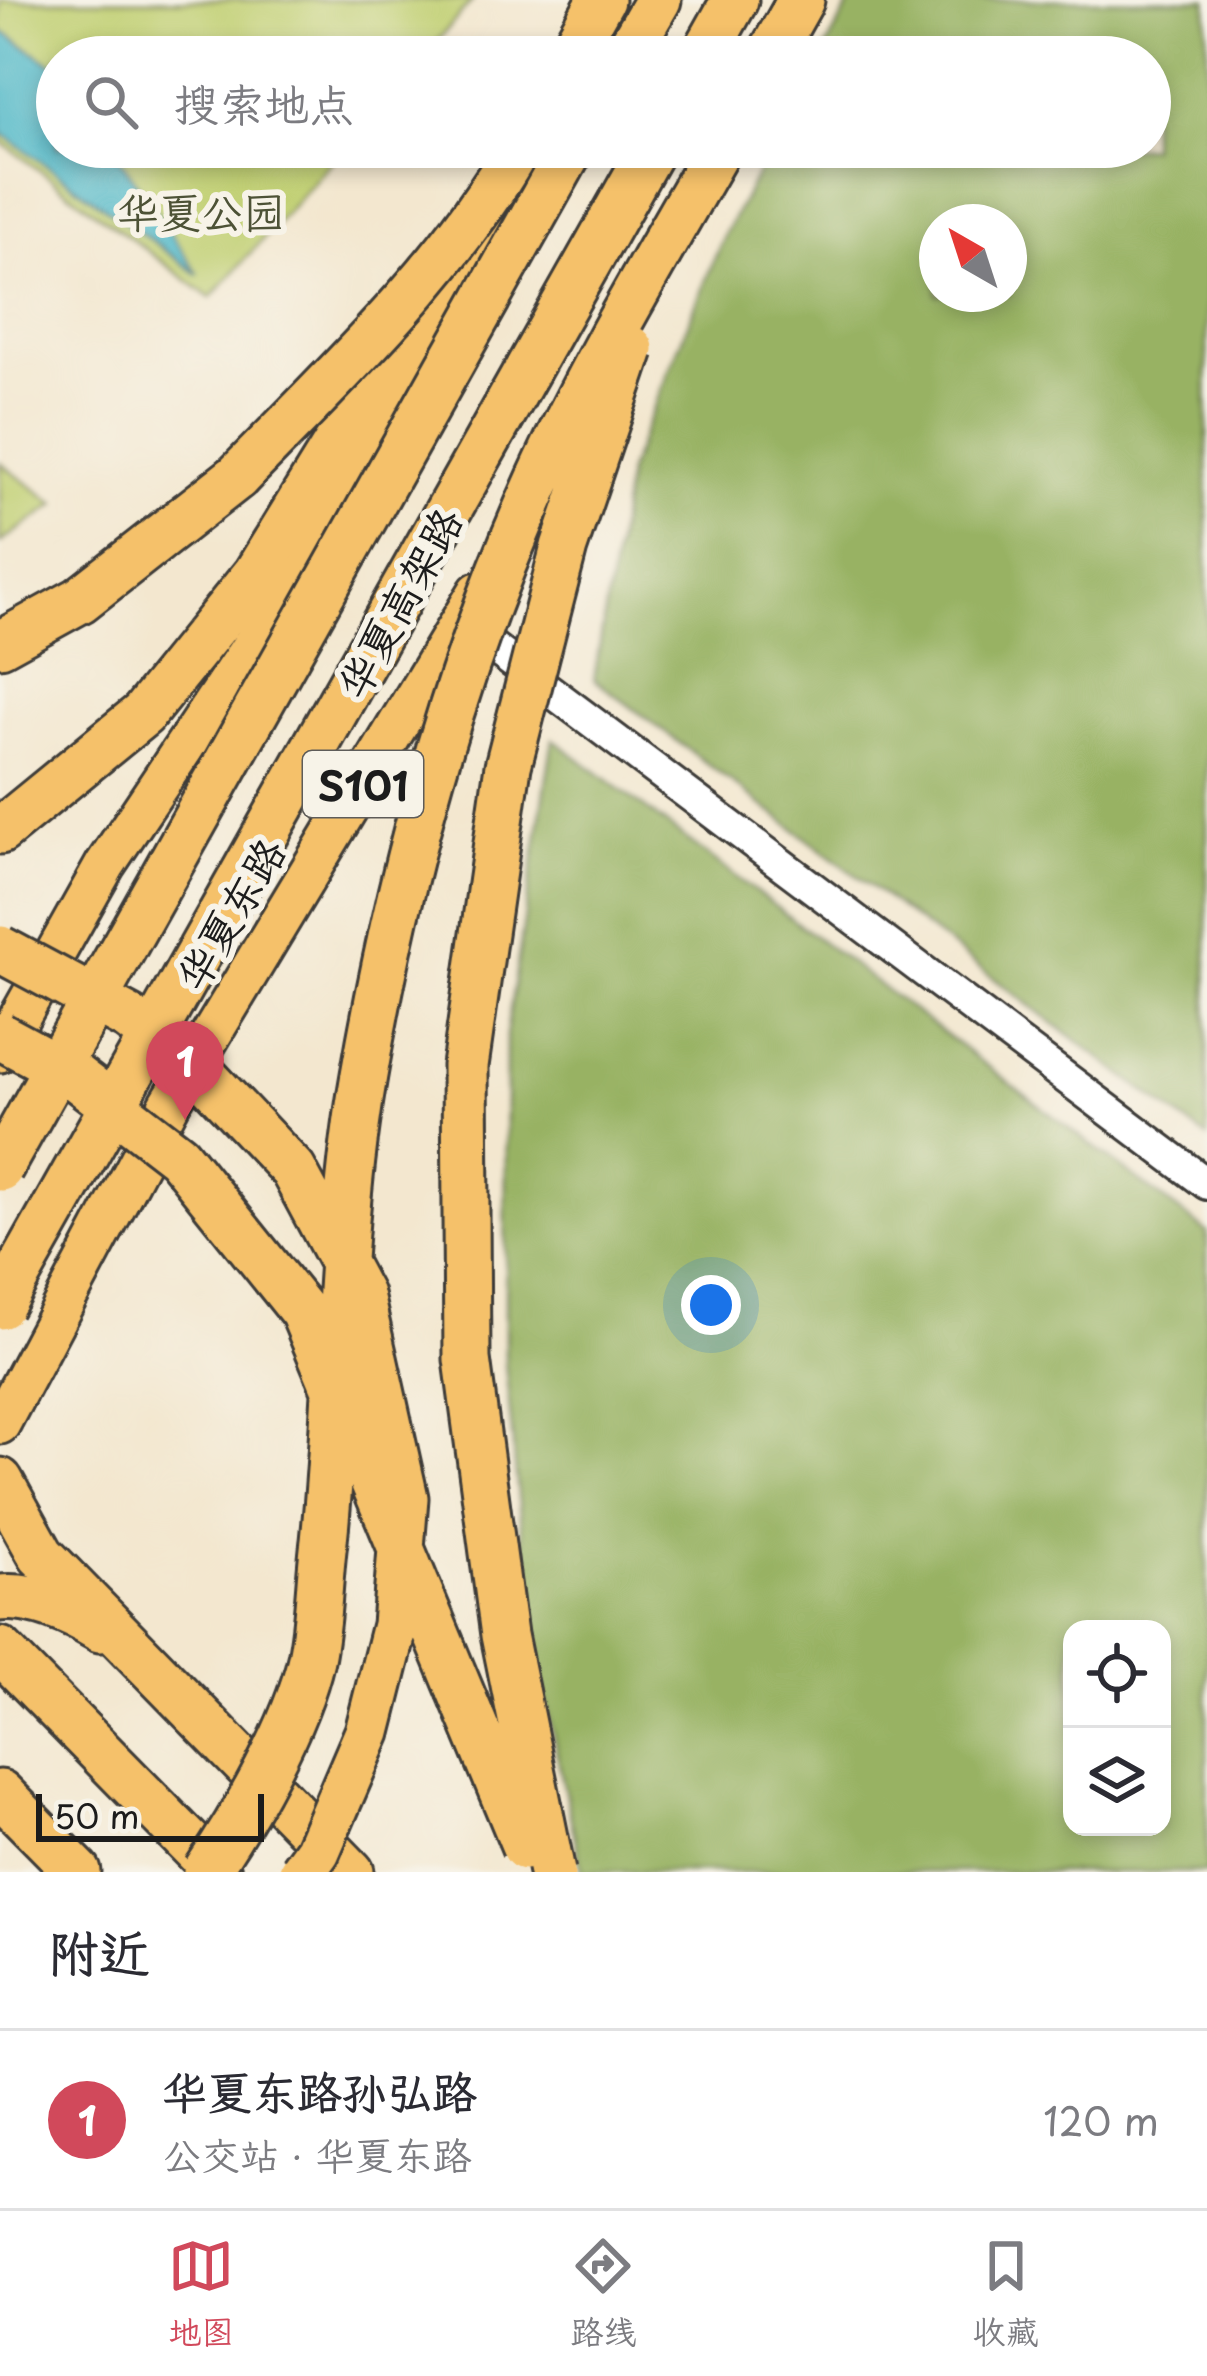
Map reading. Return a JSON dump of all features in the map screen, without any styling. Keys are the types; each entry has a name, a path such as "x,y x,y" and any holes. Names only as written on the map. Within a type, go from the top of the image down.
{"highway":[{"path":"581,36 602,0"},
{"path":"637,36 658,0"},
{"path":"715,36 735,0"},
{"path":"781,36 801,0"},
{"path":"0,644 80,600 237,477 373,337 504,168"},
{"path":"0,831 142,714 256,574 505,168"},
{"name":"华夏高架路","path":"0,1168 560,168"},
{"name":"华夏高架路","path":"0,1306 641,168"},
{"path":"206,1872 250,1808 310,1661 334,1440 341,1253 364,1077 410,854 488,609 539,480 604,351 708,168"},
{"path":"552,1872 504,1635 467,1359 466,1066 508,766 564,548 629,353 711,168"},
{"path":"0,950 129,1018 205,1077 293,1170 361,1295 405,1498 395,1625 368,1732 317,1851 302,1872"},
{"path":"0,1036 74,1076 178,1156 303,1312 536,1872"},
{"path":"0,1481 41,1555 351,1872"},
{"path":"0,1598 17,1596 88,1622 145,1663"},
{"path":"0,1651 218,1872"},
{"path":"0,1793 78,1872"}],"main road":[{"path":"561,36 575,0"},
{"path":"797,36 818,0"},
{"path":"0,1052 105,865 320,544 484,230 508,168"},
{"name":"华夏东路","path":"0,1424 170,1103 460,623 721,168"}],"street":[{"path":"460,623 1207,1184"}],"green space":[{"name":"华夏公园","path":"0,0 473,0 441,36 36,36 36,168 0,141"},
{"path":"852,0 1207,0 1207,1138 594,679 628,471 725,233 761,168 1171,168 1171,36 832,36"},
{"name":"华夏公园","path":"36,168 326,168 211,298"},
{"path":"0,463 56,504 0,543"},
{"path":"553,739 1207,1232 1207,1872 582,1872 531,1632 505,1363 506,1034"}],"water":[{"path":"0,30 36,53 36,158 0,132"},
{"path":"50,168 126,168 199,275"}],"place":[{"name":"华夏东路孙弘路","path":"185,1120"}]}
